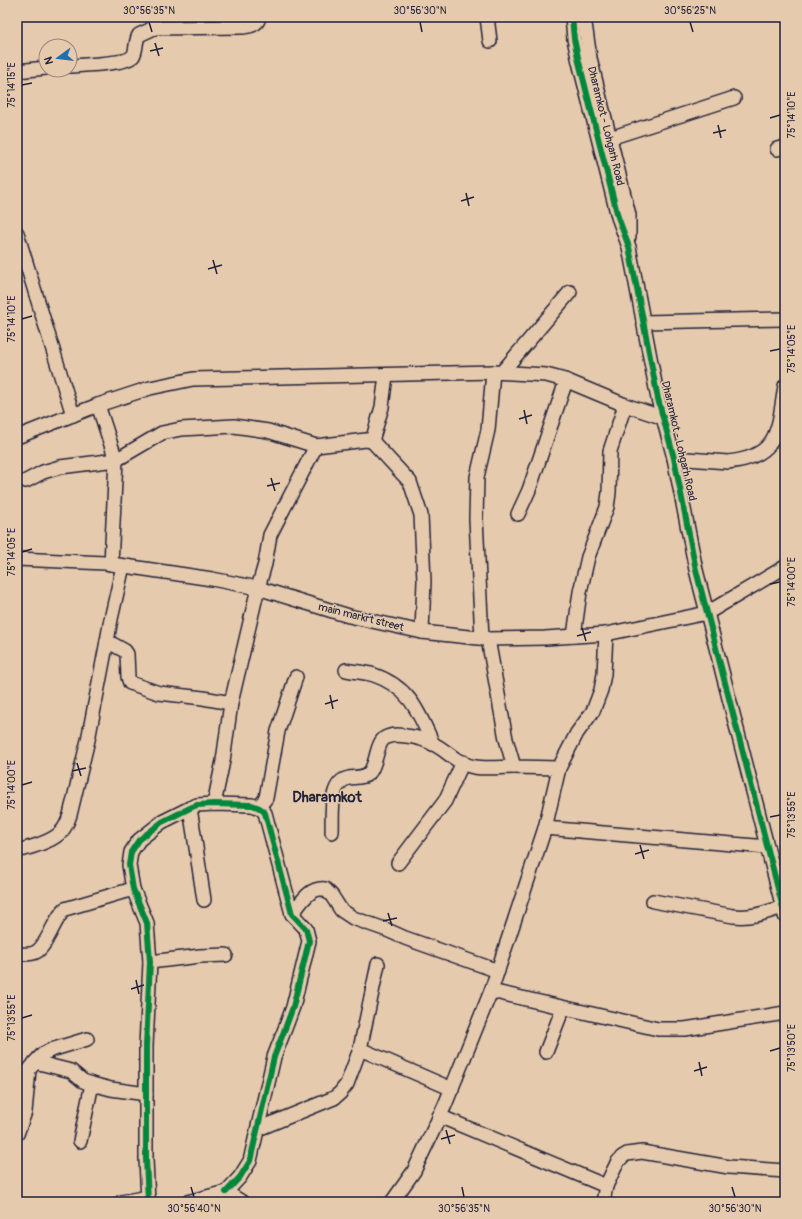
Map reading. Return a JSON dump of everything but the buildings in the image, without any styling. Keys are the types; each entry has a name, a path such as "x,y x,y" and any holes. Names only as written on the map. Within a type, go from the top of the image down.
{"street":[{"path":"78,65 116,62 130,59 134,55 139,35 154,23 243,27 253,25 258,21 259,17"},
{"path":"487,17 490,41"},
{"name":"Dharamkot - Lohgarh Road","path":"572,17 574,39 579,62 618,217 629,247 661,417 671,444 696,570 784,911"},
{"name":"Dharamkot - Lohgarh Road","path":"584,17 590,58 629,215 629,247"},
{"path":"17,71 38,69"},
{"path":"610,138 734,98"},
{"path":"17,233 73,415"},
{"path":"514,767 506,739 485,639 476,519 477,477 488,430 498,372 570,292"},
{"path":"643,322 785,319"},
{"path":"17,437 98,405 150,388 193,379 498,372 546,375 566,380 626,405 661,417"},
{"path":"372,441 382,407 386,375"},
{"path":"518,514 529,490 566,380"},
{"path":"674,458 733,462 751,457 767,449 773,442 779,423 785,386"},
{"path":"17,851 51,839 61,833 67,824 88,740 111,619 117,565 116,460 98,405"},
{"path":"574,636 580,592 586,564 607,507 609,493 610,451 626,405"},
{"path":"26,481 43,472 60,467 116,460 162,433 201,427 234,426 268,431 316,446 366,440 372,441 410,482 421,515 424,581 422,632"},
{"path":"214,804 223,761 231,703 265,564 270,535 316,446"},
{"name":"main markrt street","path":"17,559 61,560 117,565 212,579 258,588 349,616 422,632 485,639 544,638 606,634 707,613 785,567"},
{"path":"392,1202 414,1171 452,1089 491,991 546,828 559,768 577,733 593,711 601,690 604,674 606,634"},
{"path":"107,641 125,651 127,654 128,677 130,683 159,693 231,703"},
{"path":"346,670 374,675 393,684 410,698 433,744"},
{"path":"258,807 266,798 278,731 296,677"},
{"path":"332,832 334,790 339,783 346,779 365,776 370,772 381,743 384,738 391,735 420,737 456,759 474,767 559,768"},
{"path":"398,863 445,800 463,762"},
{"path":"121,1202 148,1200 146,1159 146,1046 150,962 147,923 133,889 129,864 131,852 139,840 162,822 197,805 252,805 258,807 265,813 292,914 306,929 309,941 293,1007 274,1058 250,1161 240,1177 226,1192 186,1202"},
{"path":"190,808 204,900"},
{"path":"546,828 767,847"},
{"path":"17,954 31,954 37,951 46,939 60,914 65,909 133,889"},
{"path":"292,914 310,892 316,889 325,889 332,896 341,910 353,918 387,930 404,938 498,971"},
{"path":"653,900 733,916 758,916 784,911"},
{"path":"150,962 200,956 226,955"},
{"path":"258,1130 334,1098 347,1084 360,1049 378,964"},
{"path":"491,991 658,1029 685,1028 785,1013"},
{"path":"546,1052 563,1008"},
{"path":"17,1134 25,1112 27,1067 50,1050 87,1039"},
{"path":"360,1049 452,1089"},
{"path":"27,1067 71,1071 83,1081 92,1084 111,1089 146,1094"},
{"path":"80,1141 92,1084"},
{"path":"439,1116 606,1186"},
{"path":"603,1202 606,1186 617,1163 627,1154 642,1152 729,1167 785,1171"},
{"path":"226,1192 242,1202"}],"cycle path":[{"path":"572,17 574,39 579,62 618,217 629,247 658,399 674,458 696,570 785,916"},
{"path":"148,1202 146,1159 146,1046 150,962 147,923 133,889 129,865 131,852 139,840 162,822 197,805 214,804 252,805 265,813 292,914 306,929 309,941 293,1007 274,1057 250,1161 240,1177 226,1192"}],"district":[{"name":"Dharamkot","path":"327,797"}]}
